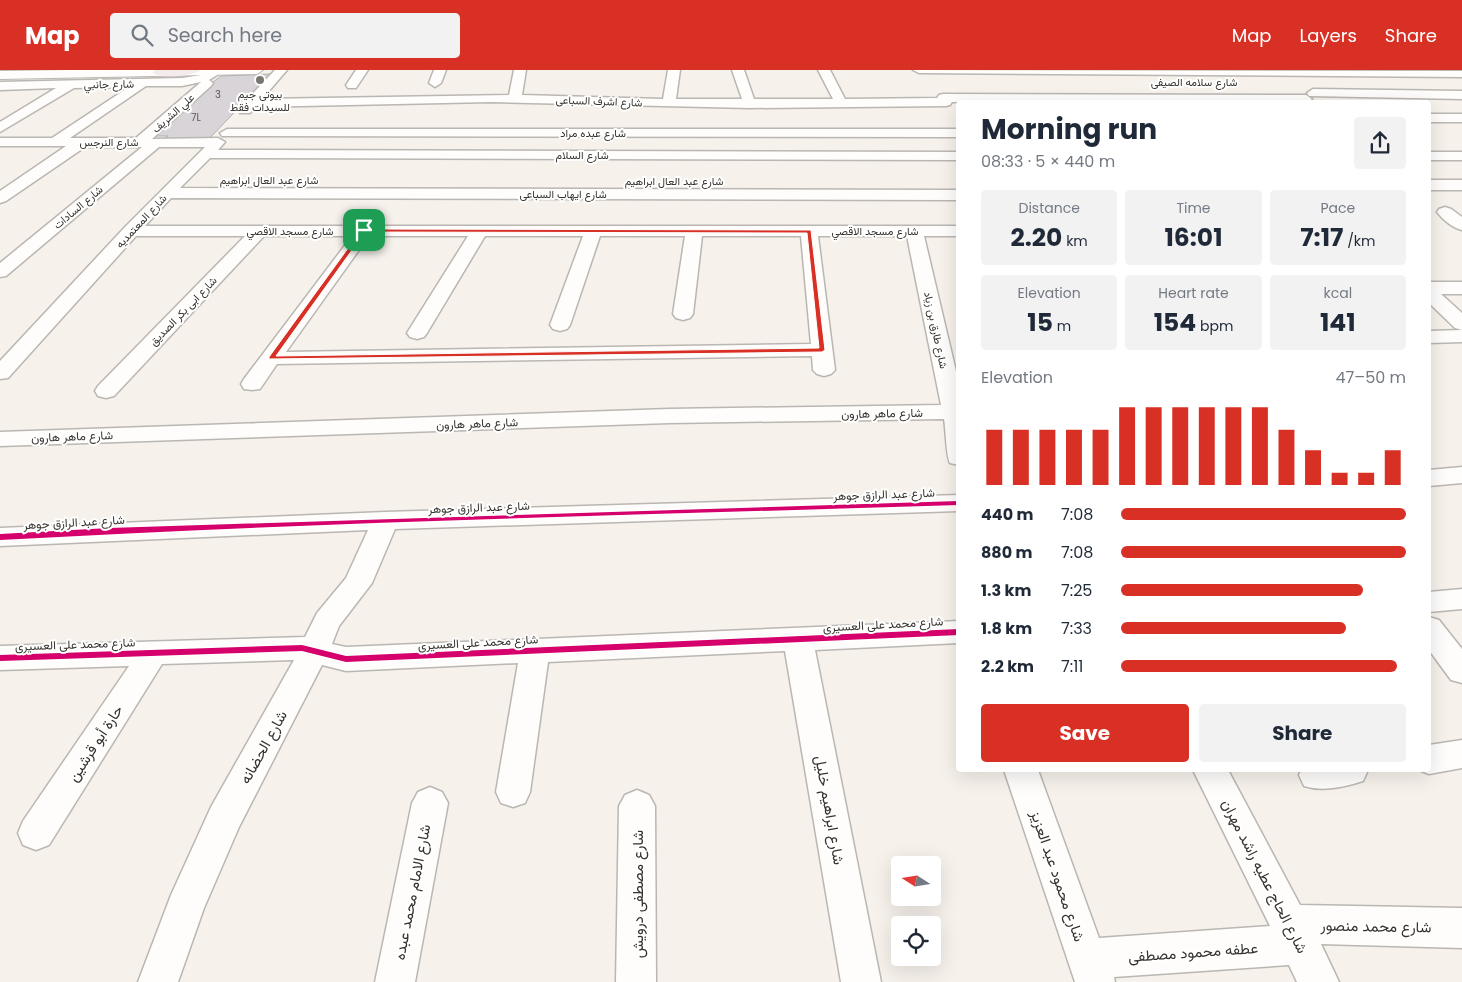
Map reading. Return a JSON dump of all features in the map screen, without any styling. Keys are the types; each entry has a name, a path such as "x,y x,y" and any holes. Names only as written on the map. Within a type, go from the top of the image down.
{"street":[{"path":"182,82 197,76 216,72 257,70"},
{"name":"شارع المعتمديه","path":"0,373 131,231 222,138 282,70"},
{"path":"352,86 362,70"},
{"path":"435,83 440,70"},
{"path":"516,98 520,70"},
{"path":"669,103 674,70"},
{"path":"738,70 750,104"},
{"path":"824,70 842,103"},
{"path":"1457,70 1462,73"},
{"path":"0,76 154,71 201,75"},
{"name":"شارع جانبي","path":"0,86 182,82 204,78 216,72"},
{"path":"924,76 1462,73"},
{"name":"علي الشريف","path":"148,142 201,75"},
{"path":"924,76 956,114"},
{"name":"شارع سلامه الصيفى","path":"924,76 1462,83"},
{"path":"55,142 142,83"},
{"path":"0,128 71,85"},
{"name":"شارع اشرف السباعى","path":"251,103 516,98 750,104 944,100 1462,95"},
{"path":"1431,118 1462,118"},
{"name":"شارع عبده مراد","path":"222,138 956,133"},
{"name":"شارع النرجس","path":"2,143 148,142 222,138"},
{"path":"0,198 82,142"},
{"name":"شارع السادات","path":"0,272 148,142"},
{"name":"شارع السلام","path":"205,154 956,156"},
{"path":"1431,156 1462,156"},
{"name":"شارع عبد العال ابراهيم","path":"180,180 956,181"},
{"path":"1431,185 1462,185"},
{"name":"شارع ايهاب السباعى","path":"167,193 956,195"},
{"path":"1445,212 1462,225"},
{"name":"شارع ابى بكر الصديق","path":"106,391 260,230"},
{"path":"252,384 364,230"},
{"name":"شارع مسجد الاقصي","path":"131,231 956,232"},
{"path":"417,333 480,231"},
{"path":"560,325 593,231"},
{"path":"809,231 824,370"},
{"name":"شارع طارق بن زياد","path":"914,231 956,423"},
{"path":"683,314 694,232"},
{"path":"1431,288 1462,288"},
{"path":"1431,295 1462,324"},
{"path":"1431,337 1462,336"},
{"path":"271,358 822,350"},
{"name":"شارع ماهر هارون","path":"0,438 669,416 954,412"},
{"path":"1431,478 1462,475"},
{"name":"شارع عبد الرازق جوهر","path":"0,537 385,521 956,503"},
{"name":"شارع الحضانه","path":"158,982 185,908 224,819 300,680 313,649 333,612 358,583 385,521"},
{"path":"1431,602 1462,599"},
{"path":"1431,631 1462,671"},
{"name":"شارع محمد على العسيرى","path":"0,658 290,648 313,649 333,658 346,659 956,632"},
{"name":"شارع ابراهيم خليل","path":"798,639 862,982"},
{"path":"513,792 535,650"},
{"name":"حارة أبو قرشين","path":"36,833 154,652"},
{"path":"1431,759 1462,754"},
{"name":"شارع محمود عبد العزيز","path":"1023,772 1091,971"},
{"name":"شارع الحاج عطيه راشد مهران","path":"1211,772 1319,982"},
{"path":"1316,775 1337,772"},
{"name":"شارع الامام محمد عبده","path":"395,982 430,803"},
{"name":"شارع مصطفى درويش","path":"636,982 637,806"},
{"name":"شارع محمد منصور","path":"1294,934 1462,928"},
{"name":"عطفه محمود مصطفى","path":"1091,971 1294,934"}],"building":[{"path":"271,74 207,141 160,141 168,136 150,136 189,100 221,76"}],"cycle path":[{"path":"0,537 385,521 956,503"},
{"path":"0,658 302,648 346,659 956,632"}],"place":[{"name":"بيوتى جيم للسيدات فقط","path":"260,80"}],"route":[{"path":"364,230 809,231 822,350 271,358 364,230"}]}
